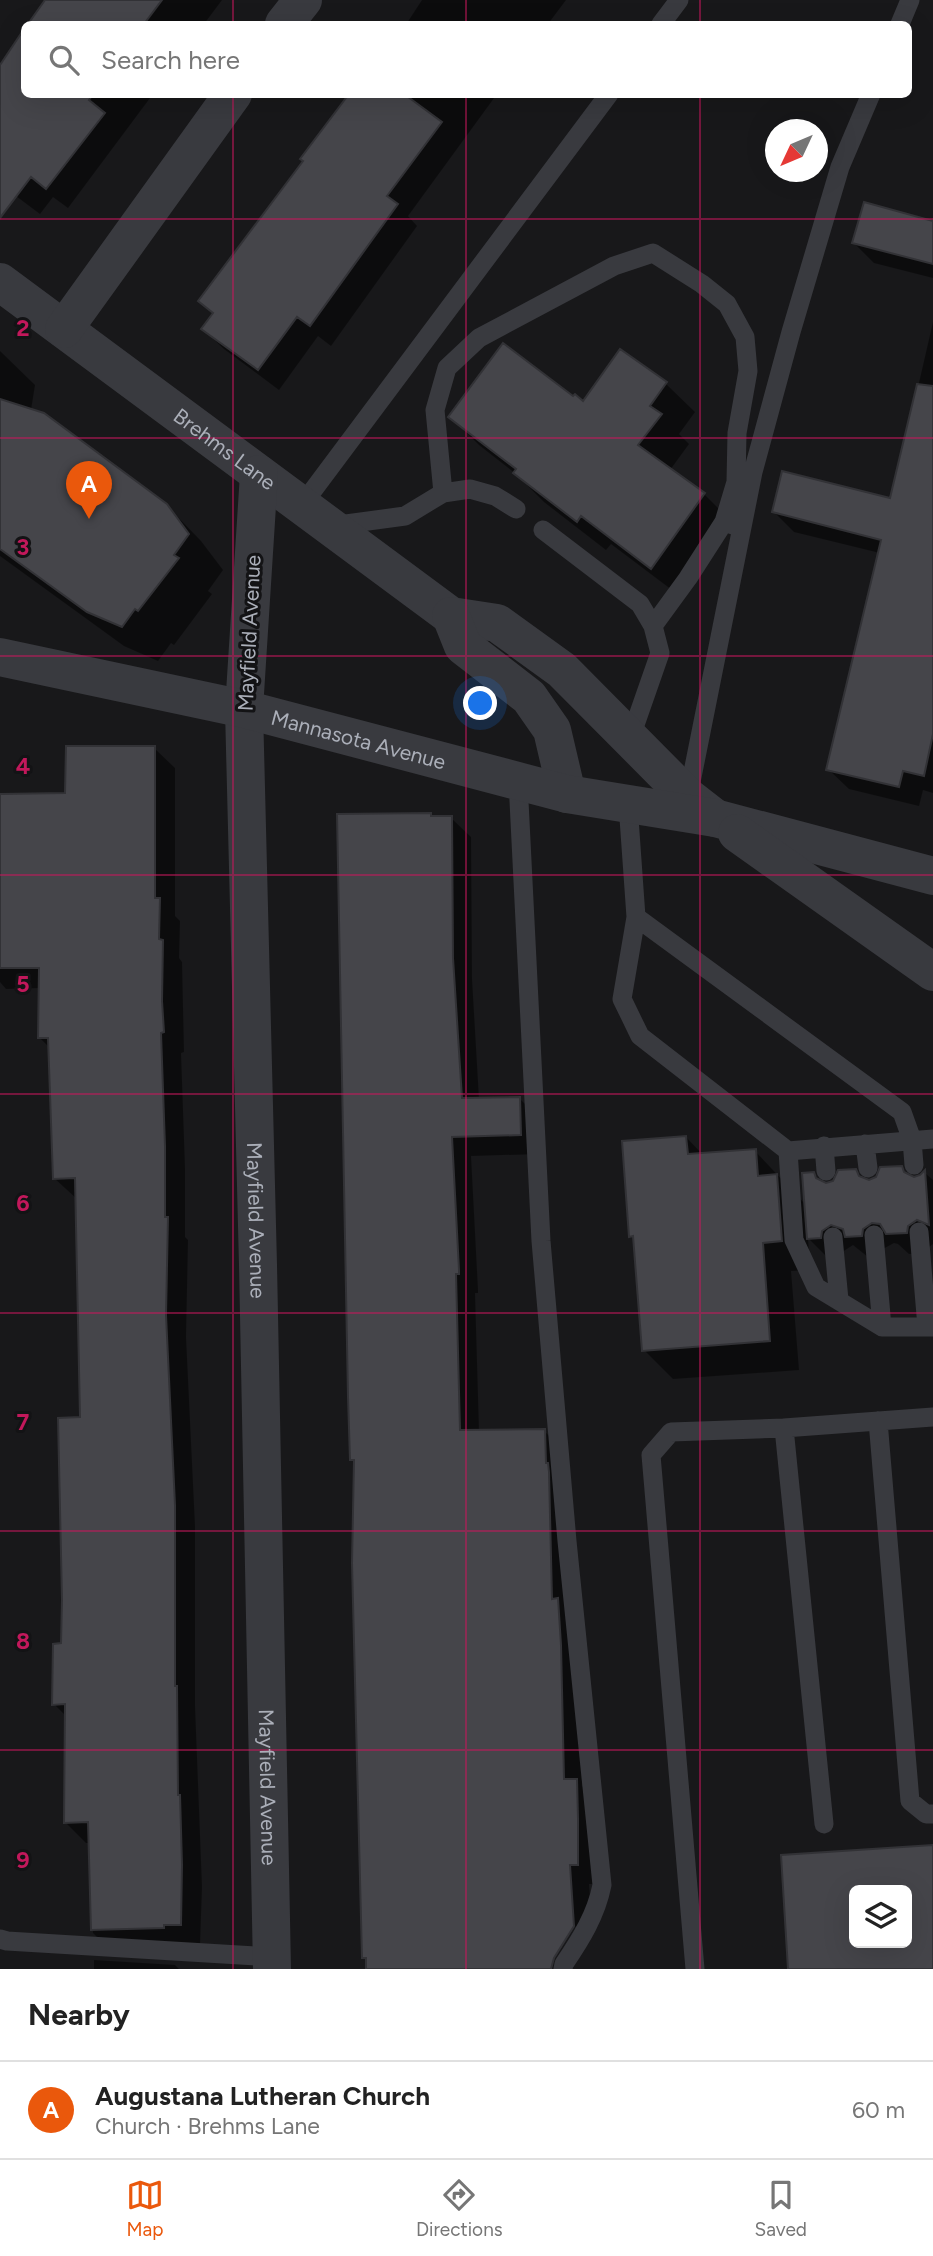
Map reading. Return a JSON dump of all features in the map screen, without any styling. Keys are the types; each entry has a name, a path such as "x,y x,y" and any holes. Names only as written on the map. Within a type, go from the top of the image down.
{"street":[{"path":"287,21 303,0"},
{"path":"64,329 230,98"},
{"name":"Brehms Lane","path":"0,282 452,615 497,624 562,670 701,807"},
{"name":"Mayfield Avenue","path":"259,474 244,709 272,1963"},
{"path":"452,615 463,646 528,697 552,730 567,794"},
{"name":"Mannasota Avenue","path":"0,657 244,709 567,794 628,804 701,807 933,876"},
{"name":"Mannasota Avenue","path":"701,807 933,972"}],"lane":[{"path":"663,21 679,0"},
{"path":"901,21 910,0"},
{"path":"316,515 419,348 606,98"},
{"path":"653,626 688,578 733,525 753,471 840,167 868,98"},
{"path":"443,493 435,410 447,368 479,338 614,266 653,253 702,284 727,304 745,337 748,371 737,433 733,525 701,807"},
{"path":"419,348 447,368"},
{"path":"316,515 405,516 443,493 470,489 495,496 516,509"},
{"path":"543,530 640,604 653,626 660,653 630,739"},
{"path":"518,782 541,1241 567,1541 602,1885 598,1904 563,1969"},
{"path":"628,804 636,917 622,999 640,1036 788,1151 933,1139"},
{"path":"636,917 902,1112 912,1140 914,1165"},
{"path":"865,1144 868,1168"},
{"path":"824,1146 826,1171"},
{"path":"788,1151 794,1240 816,1287 882,1327 930,1327 919,1232"},
{"path":"874,1235 882,1327"},
{"path":"833,1237 839,1300"},
{"path":"695,1969 651,1455 671,1432 784,1428 933,1417"},
{"path":"878,1421 910,1801 926,1814 933,1814"},
{"path":"784,1428 824,1825"},
{"path":"0,1939 272,1963"}],"building":[{"path":"45,0 162,0 146,21 30,21"},
{"path":"21,34 21,98 90,98 89,100 105,113 46,189 31,177 0,218 0,65"},
{"path":"346,98 409,98 442,122 387,196 398,204 310,326 297,317 258,370 201,329 213,313 198,301 303,161 300,159"},
{"path":"864,202 933,221 933,264 852,243"},
{"path":"503,343 583,401 620,349 667,382 650,406 662,414 638,445 705,493 651,569 581,516 577,522 513,473 516,469 448,417"},
{"path":"917,384 933,386 933,734 924,776 903,771 899,787 826,770 881,540 772,512 782,471 890,498"},
{"path":"0,399 44,413 167,504 189,534 174,555 179,558 138,611 135,609 122,627 87,612 0,549"},
{"path":"66,746 155,746 155,898 160,898 159,939 163,940 164,1032 161,1033 165,1217 168,1217 166,1315 175,1505 175,1686 182,1865 181,1925 164,1925 164,1928 91,1930 88,1822 64,1823 65,1704 52,1705 53,1644 61,1643 62,1600 58,1418 80,1417 75,1178 53,1179 48,1038 38,1038 39,968 0,968 0,794 65,793"},
{"path":"431,813 431,816 452,816 453,958 462,1098 520,1097 521,1135 452,1137 459,1270 459,1274 456,1274 460,1430 545,1429 546,1463 549,1472 552,1599 558,1598 561,1645 564,1779 577,1779 578,1818 578,1865 570,1865 574,1926 554,1958 551,1969 366,1969 366,1958 362,1958 352,1563 354,1460 350,1460 348,1397 337,814"},
{"path":"686,1136 688,1154 756,1149 758,1176 777,1174 782,1241 763,1243 770,1341 642,1351 633,1236 629,1237 622,1141"},
{"path":"902,1166 904,1172 914,1177 925,1170 929,1225 917,1220 908,1226 907,1233 886,1234 880,1224 872,1223 863,1229 862,1236 845,1237 843,1229 831,1225 822,1231 821,1238 807,1239 802,1173 814,1172 816,1178 826,1183 833,1181 838,1170 856,1169 859,1176 869,1180 876,1177 880,1167"},
{"path":"933,1845 933,1969 788,1969 781,1855"}],"place":[{"name":"Augustana Lutheran Church","path":"89,519"}]}
